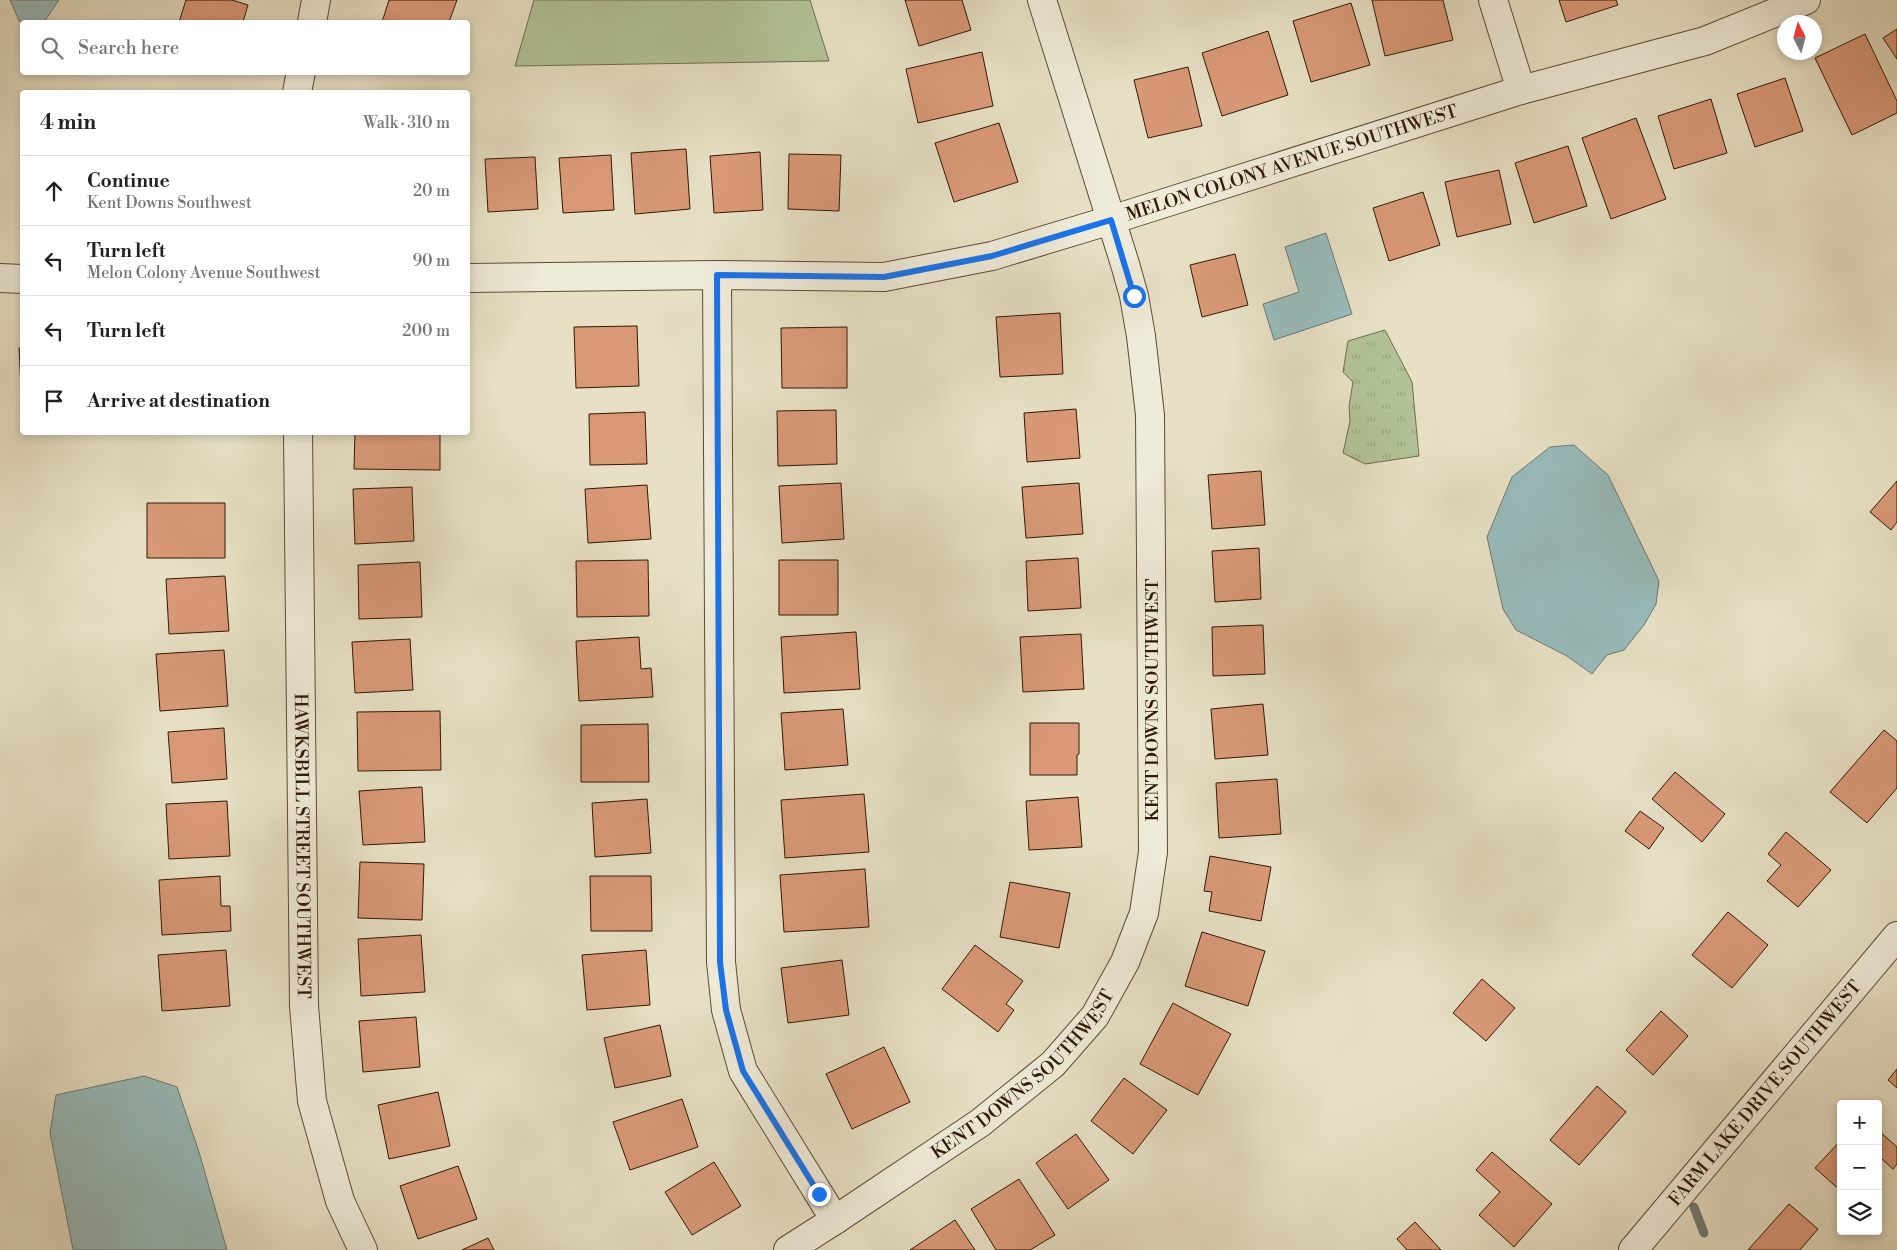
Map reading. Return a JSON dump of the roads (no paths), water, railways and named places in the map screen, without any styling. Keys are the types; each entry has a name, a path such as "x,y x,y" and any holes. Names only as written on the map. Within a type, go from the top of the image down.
{"street":[{"path":"312,20 316,0"},
{"name":"KENT DOWNS SOUTHWEST","path":"788,1250 980,1123 1053,1064 1095,1016 1125,962 1144,913 1153,852 1150,415 1142,336 1134,296 1042,0"},
{"path":"1493,0 1521,90"},
{"name":"MELON COLONY AVENUE SOUTHWEST","path":"470,278 717,275 884,277 992,256 1521,90 1705,40 1806,0"},
{"path":"297,90 300,75"},
{"path":"717,275 720,962 726,1010 743,1071 835,1220"},
{"path":"0,278 20,278"},
{"name":"HAWKSBILL STREET SOUTHWEST","path":"298,435 304,1006 312,1101 340,1201 363,1250"},
{"name":"FARM LAKE DRIVE SOUTHWEST","path":"1634,1250 1897,936"}],"water":[{"path":"10,0 59,0 45,20 19,21"},
{"path":"1326,233 1352,314 1274,340 1263,304 1299,292 1285,247"},
{"path":"1574,445 1608,475 1659,581 1656,604 1644,625 1624,650 1607,655 1592,674 1567,656 1516,630 1503,609 1487,537 1512,477 1550,447"},
{"path":"144,1076 177,1087 199,1152 227,1250 73,1250 50,1133 56,1095"}],"waterway":[{"path":"1694,1207 1704,1233"}]}
